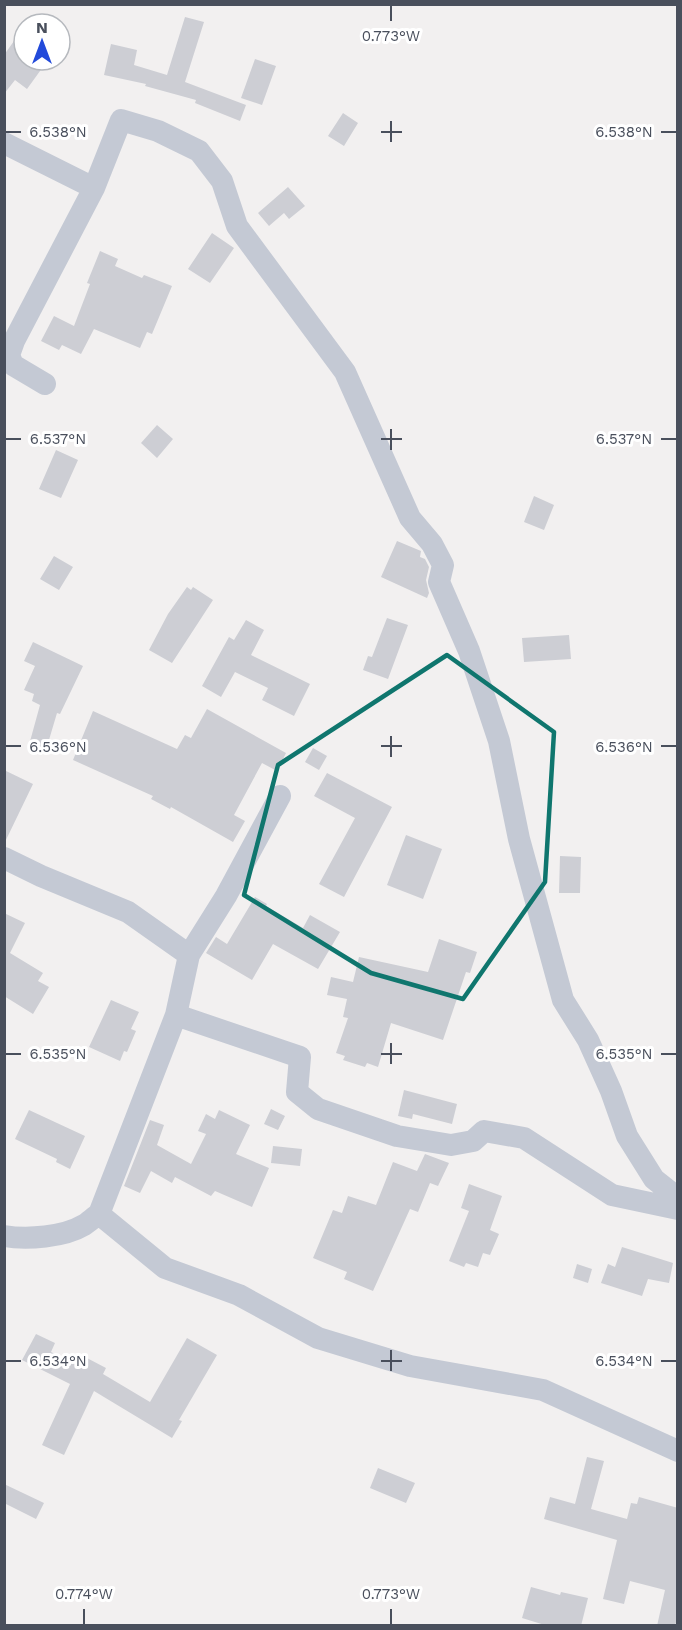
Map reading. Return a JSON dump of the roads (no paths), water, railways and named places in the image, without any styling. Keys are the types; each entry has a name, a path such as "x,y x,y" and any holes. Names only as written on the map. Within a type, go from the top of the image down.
{"street":[{"path":"45,384 13,365 9,355 14,341 94,188 121,120 158,132 199,151 222,181 237,226 345,372 410,518 432,544 444,565 439,582 469,651 499,741 519,839 563,1000 588,1040 611,1091 627,1136 654,1179 678,1198"},
{"path":"4,143 94,188"},
{"path":"4,1236 18,1239 69,1231 83,1226 99,1214 176,1015 189,955 226,896 280,796"},
{"path":"4,858 128,912 189,955"},
{"path":"176,1015 300,1057 297,1092 318,1109 397,1136 452,1146 473,1141 484,1131 524,1138 612,1195 678,1209"},
{"path":"99,1214 165,1268 239,1295 318,1338 410,1366 543,1390 678,1451"}]}
